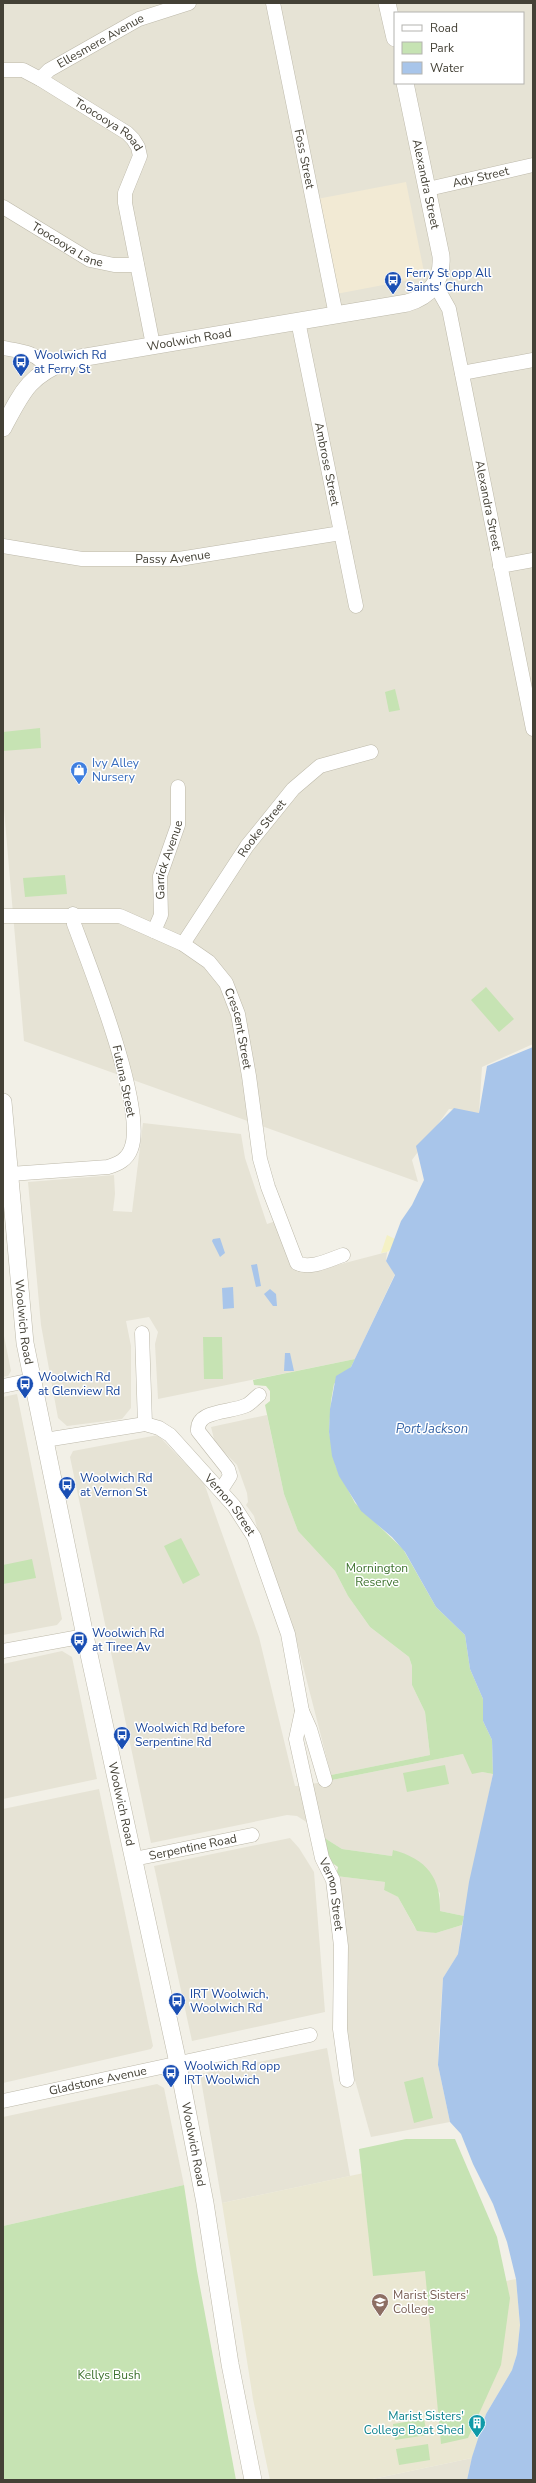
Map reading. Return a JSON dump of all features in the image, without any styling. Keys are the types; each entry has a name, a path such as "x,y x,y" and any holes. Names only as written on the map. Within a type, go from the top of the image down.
{"street":[{"name":"Ellesmere Avenue","path":"40,79 49,70 139,19 172,5 189,3"},
{"name":"Foss Street","path":"273,3 336,315"},
{"path":"388,3 394,33"},
{"name":"Toocooya Road","path":"3,70 23,70 40,79 127,133 138,147 140,156 125,193 125,203 153,345"},
{"name":"Alexandra Street","path":"405,84 441,256 441,271 435,284 422,297 407,303"},
{"name":"Ady Street","path":"428,189 533,165"},
{"name":"Toocooya Lane","path":"3,207 90,260 114,265 137,265"},
{"name":"Alexandra Street","path":"435,284 449,309 533,729"},
{"name":"Woolwich Road","path":"3,428 22,394 47,368 74,359 407,303"},
{"name":"Ambrose Street","path":"298,321 356,606"},
{"path":"3,348 28,352 41,359 47,368"},
{"path":"462,373 533,360"},
{"name":"Passy Avenue","path":"3,546 82,559 179,559 341,533"},
{"path":"500,566 533,560"},
{"name":"Rooke Street","path":"183,944 247,846 293,789 320,766 371,752"},
{"name":"Garrick Avenue","path":"154,931 161,915 160,876 178,825 178,787"},
{"name":"Crescent Street","path":"3,916 73,914 120,916 183,944 208,962 226,983 238,1014 248,1069 260,1159 268,1187 297,1263 302,1266 318,1263 343,1255"},
{"name":"Futuna Street","path":"10,1174 108,1167 123,1161 132,1148 132,1109 119,1049 74,924 73,914"},
{"name":"Woolwich Road","path":"3,1102 21,1307 32,1380 85,1636 178,2063 205,2203 230,2364 253,2480"},
{"path":"142,1333 145,1424"},
{"path":"3,1386 32,1380"},
{"path":"221,1490 230,1476 228,1469 198,1431 197,1425 201,1419 208,1415 247,1405 259,1395"},
{"name":"Vernon Street","path":"45,1440 145,1424 159,1428 170,1435 221,1490 248,1525 266,1570 288,1634 302,1711 310,1729 325,1780"},
{"path":"3,1651 85,1636"},
{"name":"Vernon Street","path":"302,1711 296,1739 322,1858 333,1880 341,1946 340,2029 347,2080"},
{"name":"Serpentine Road","path":"134,1859 252,1835"},
{"name":"Gladstone Avenue","path":"3,2101 310,2034"}],"shaded area":[{"path":"3,3 533,3 533,1044 482,1067 479,1113 449,1109 412,1160 418,1182 24,1041 3,798"},
{"path":"406,182 424,272 420,278 336,294 317,199"},
{"path":"143,1123 241,1134 245,1158 267,1224 276,1221 296,1271 318,1270 387,1252 386,1261 395,1274 355,1359 158,1399 155,1344 158,1332 149,1317 126,1321 131,1346 131,1408 122,1419 67,1426 58,1418 41,1325 28,1182 114,1175 115,1194 113,1211 132,1212"},
{"path":"3,1331 11,1371 8,1376 3,1377"},
{"path":"17,1394 62,1619 57,1625 3,1635 3,1397"},
{"path":"267,1415 284,1494 298,1531 335,1571 348,1596 370,1627 409,1657 412,1666 412,1685 425,1712 430,1755 331,1775 292,1623 259,1535 254,1516 246,1505 248,1502 247,1493 237,1465 215,1443 211,1427"},
{"path":"158,1435 204,1483 259,1637 295,1786 300,1786 308,1823 297,1816 287,1815 151,1843 70,1457 73,1451"},
{"path":"62,1651 72,1657 97,1779 3,1799 3,1664"},
{"path":"463,1754 482,1772 493,1774 464,1916 440,1911 440,1893 394,1850 392,1856 342,1849 323,1837 312,1784"},
{"path":"99,1789 153,2046 151,2049 3,2083 3,1809"},
{"path":"290,1838 299,1848 314,1872 325,2012 192,2041 154,1866"},
{"path":"336,1876 385,1882 384,1890 398,1897 415,1928 436,1933 462,1925 458,1954 443,1978 439,2035 438,2065 450,2122 371,2137 349,2059"},
{"path":"327,2048 350,2176 222,2203 200,2074"},
{"path":"157,2084 164,2088 184,2185 3,2226 3,2117"},
{"name":"Marist Sisters' College","path":"411,2163 455,2291 516,2279 520,2325 517,2354 512,2370 486,2414 472,2458 368,2480 270,2480 253,2399 222,2203"},
{"path":"472,2458 467,2480 368,2480"}],"green space":[{"path":"395,689 400,710 389,712 385,692"},
{"path":"40,728 41,748 3,751 3,732"},
{"path":"65,875 67,894 25,897 23,878"},
{"path":"486,987 514,1019 499,1032 471,1000"},
{"path":"203,1337 222,1337 223,1379 204,1379"},
{"name":"Mornington Reserve","path":"355,1359 351,1367 334,1384 331,1401 329,1432 336,1467 355,1503 403,1549 436,1607 465,1635 470,1669 483,1699 483,1721 492,1740 493,1774 482,1772 472,1774 463,1754 332,1780 331,1775 430,1755 425,1712 412,1685 412,1666 409,1657 370,1627 348,1596 335,1571 298,1531 284,1494 265,1405 270,1401 270,1391 266,1386 254,1385 253,1380"},
{"path":"181,1538 200,1575 183,1584 164,1546"},
{"path":"32,1559 36,1578 3,1584 3,1565"},
{"path":"445,1765 449,1784 407,1792 403,1773"},
{"path":"323,1837 342,1849 392,1856 393,1850 415,1859 430,1872 435,1880 440,1899 440,1911 464,1916 462,1925 436,1933 417,1931 398,1897 384,1890 385,1882 336,1876 338,1867 328,1860"},
{"path":"423,2077 433,2118 414,2123 404,2082"},
{"path":"406,2139 455,2139 497,2237 510,2298 501,2365 468,2438 441,2444 425,2271 373,2276 359,2149"},
{"name":"Kellys Bush","path":"184,2185 197,2271 236,2480 3,2480 3,2226"},
{"path":"424,2419 427,2435 395,2440 393,2424"},
{"path":"428,2444 430,2460 399,2465 396,2449"}],"sand":[{"path":"387,1235 401,1242 387,1252 381,1253"}],"water":[{"name":"Port Jackson","path":"533,1047 533,2480 467,2480 472,2457 486,2414 512,2370 517,2354 520,2325 516,2279 507,2242 493,2204 473,2164 461,2134 450,2122 438,2065 443,1978 458,1954 469,1882 493,1774 492,1740 483,1721 483,1699 470,1669 465,1635 436,1607 405,1552 392,1537 361,1511 339,1476 332,1456 329,1432 330,1409 336,1376 351,1367 395,1275 386,1261 401,1221 412,1205 424,1180 416,1146 454,1108 479,1113 487,1066"},
{"path":"220,1238 225,1253 220,1257 212,1241 213,1239"},
{"path":"257,1264 261,1286 256,1287 251,1265"},
{"path":"233,1287 234,1308 223,1309 222,1288"},
{"path":"270,1289 276,1294 277,1306 273,1306 264,1294"},
{"path":"285,1353 290,1353 294,1371 284,1371"}],"place":[{"name":"Ferry St opp All Saints' Church","path":"393,295"},
{"name":"Woolwich Rd at Ferry St","path":"21,377"},
{"name":"Ivy Alley Nursery","path":"79,785"},
{"name":"Woolwich Rd at Glenview Rd","path":"25,1399"},
{"name":"Woolwich Rd at Vernon St","path":"67,1500"},
{"name":"Woolwich Rd at Tiree Av","path":"79,1655"},
{"name":"Woolwich Rd before Serpentine Rd","path":"122,1750"},
{"name":"IRT Woolwich, Woolwich Rd","path":"177,2016"},
{"name":"Woolwich Rd opp IRT Woolwich","path":"171,2088"},
{"name":"Marist Sisters' College","path":"380,2317"},
{"name":"Marist Sisters' College Boat Shed","path":"477,2438"}]}
